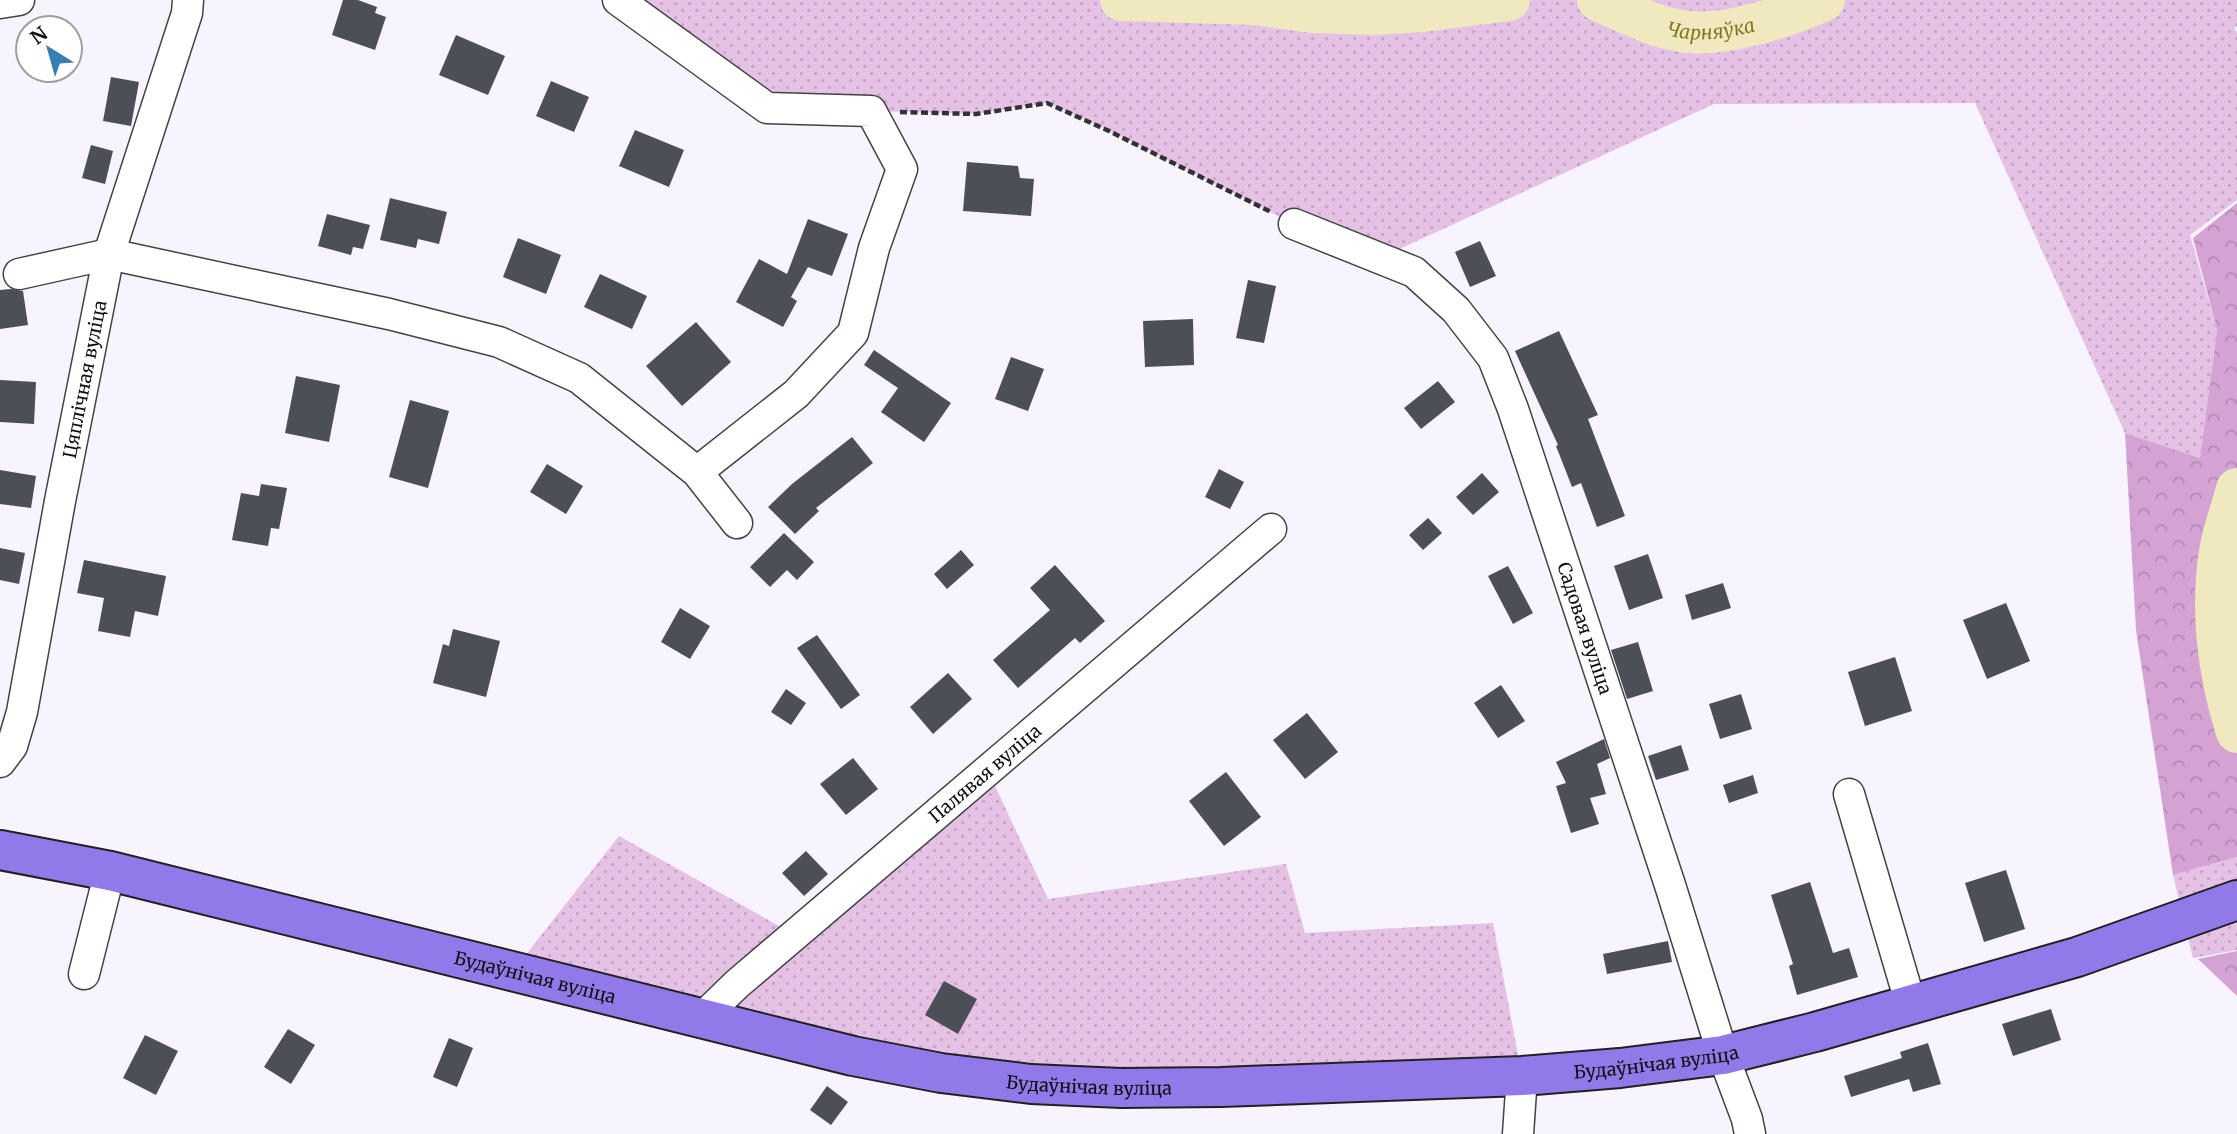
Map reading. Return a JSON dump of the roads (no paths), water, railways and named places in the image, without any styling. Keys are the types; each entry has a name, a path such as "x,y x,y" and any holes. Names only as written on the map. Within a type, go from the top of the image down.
{"main road":[{"name":"Будаўнічая вуліца","path":"0,850 110,871 853,1056 941,1073 1031,1084 1121,1088 1522,1076 1619,1068 1723,1055 2077,957 2237,900"}],"street":[{"path":"0,3 19,0"},
{"name":"Цяплічная вуліца","path":"0,762 12,746 22,712 60,500 109,254 187,13 188,0"},
{"path":"618,0 768,108 871,111 902,169 874,248 853,333 796,394 697,472"},
{"name":"Садовая вуліца","path":"1294,224 1414,272 1456,310 1493,358 1513,409 1750,1134"},
{"path":"19,274 109,254 389,314 499,342 579,379 697,472 737,523"},
{"name":"Палявая вуліца","path":"702,1017 737,984 1271,529"},
{"path":"1849,794 1911,1005"},
{"path":"84,974 110,871"},
{"path":"1518,1134 1522,1076"}],"waterway":[{"name":"Чарняўка","path":"1121,0 1254,4 1312,12 1373,14 1424,11 1509,0"},
{"name":"Чарняўка","path":"1598,0 1642,20 1689,32 1721,31 1758,24 1824,0"},
{"name":"Чарняўка","path":"2237,489 2221,546 2216,592 2221,663 2237,732"}]}
